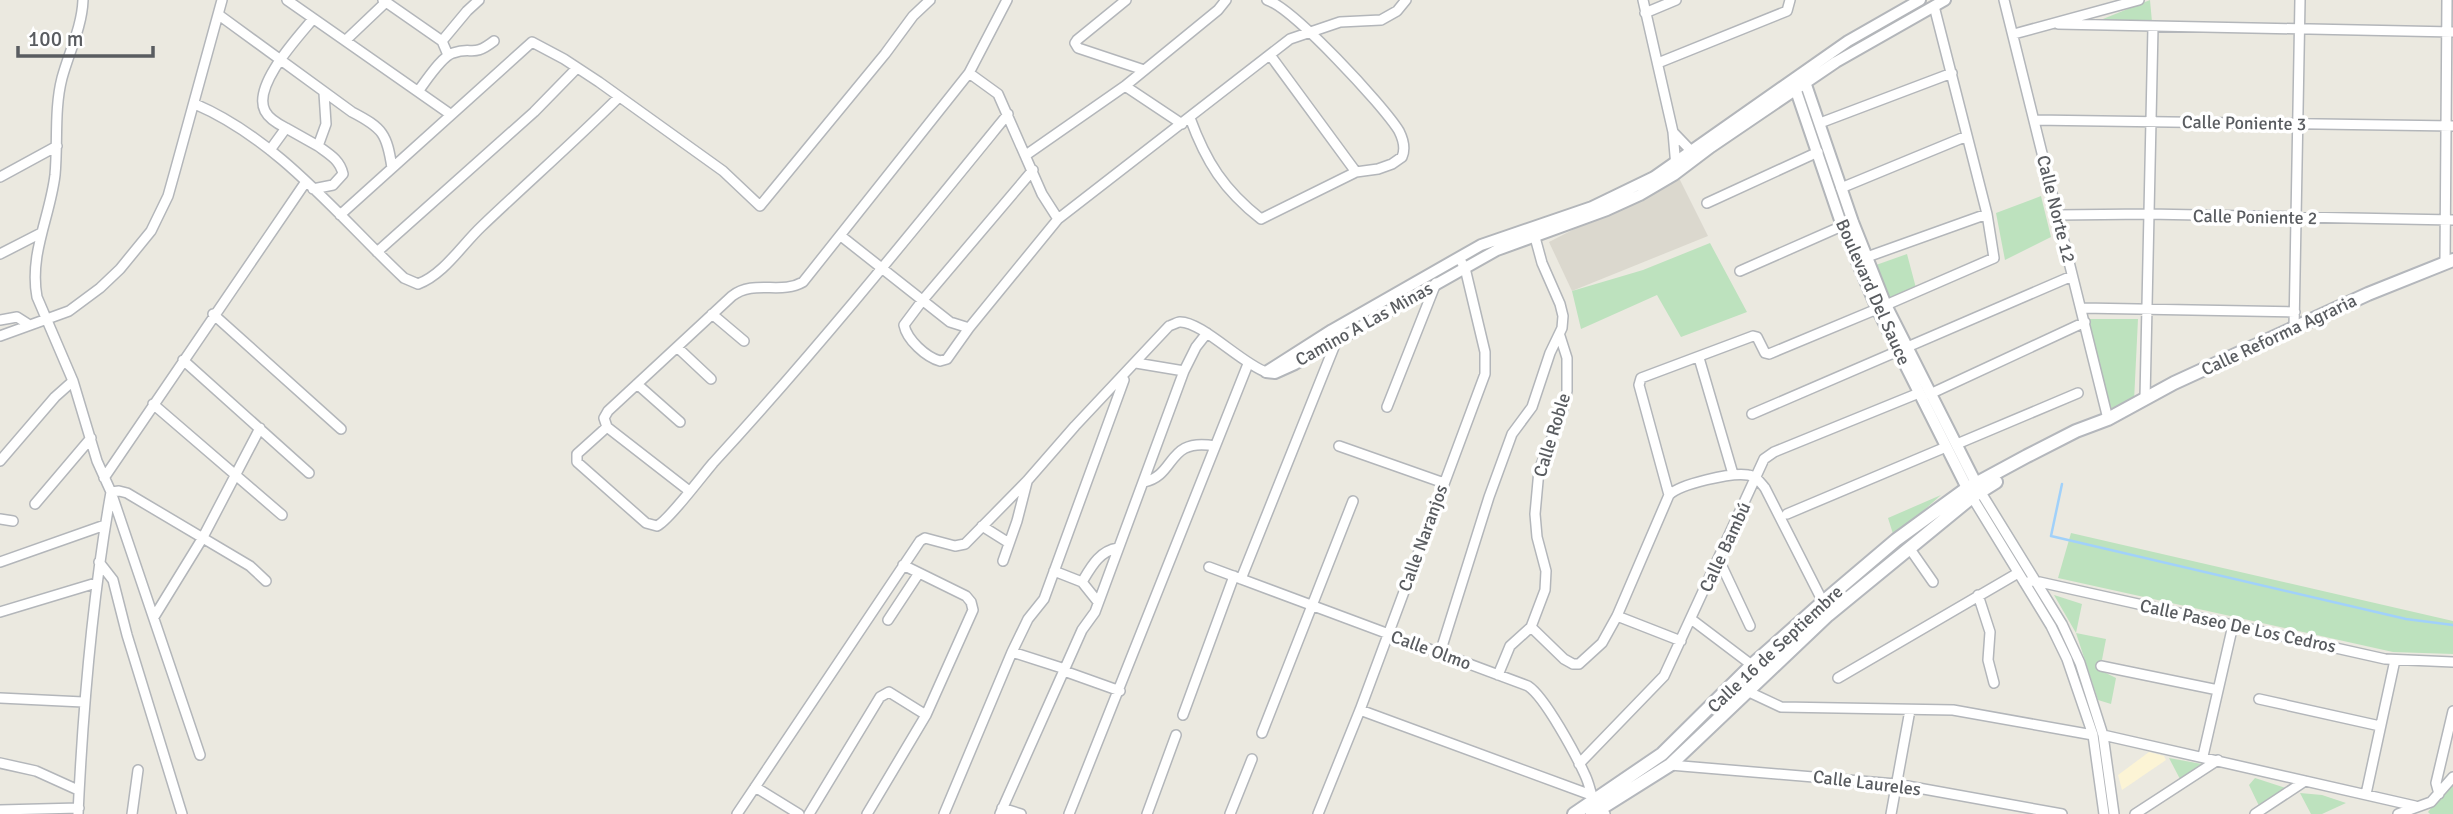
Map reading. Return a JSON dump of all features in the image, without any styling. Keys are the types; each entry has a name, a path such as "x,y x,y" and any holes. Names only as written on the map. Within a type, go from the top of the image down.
{"main road":[{"name":"Calle Reforma Agraria","path":"2108,419 2144,399 2368,294 2449,261"},
{"path":"1974,490 2076,431 2108,419"},
{"name":"Calle 16 de Septiembre","path":"1574,814 1596,807 1670,765 1828,615 1910,549 1974,490"},
{"name":"Calle 16 de Septiembre","path":"1596,807 1662,754 1752,665 1896,540 1974,490"}],"street":[{"path":"83,0 81,18 60,87 55,178 41,233 35,286 37,297 73,381 200,755"},
{"path":"0,336 81,305 120,269 151,231 168,196 222,0"},
{"path":"287,0 450,114"},
{"path":"442,40 479,0"},
{"path":"340,215 532,42 577,68 723,171 760,206 913,16 930,0"},
{"path":"688,490 607,427 604,422 605,414 742,289 790,287 800,284 969,73 1007,0"},
{"path":"1126,0 1077,40 1075,45 1144,70"},
{"path":"1026,155 1125,86 1218,10 1226,0"},
{"path":"1125,86 1186,121 1210,164 1236,197 1261,219 1356,172 1378,169 1396,162 1404,153 1402,139 1396,128 1310,33 1284,9 1267,0"},
{"path":"1032,170 905,323 904,328 932,358 944,361 1058,219 1290,39 1340,22 1381,20 1397,11 1406,0"},
{"path":"1643,0 1673,132 1676,168"},
{"path":"1645,13 1676,0"},
{"path":"1658,63 1787,11 1790,0"},
{"path":"1799,81 1862,32 1920,0"},
{"name":"Calle Norte 12","path":"2004,0 2108,419"},
{"path":"2014,34 2139,0"},
{"path":"2294,329 2300,0"},
{"path":"2447,0 2450,31 2449,261"},
{"path":"346,40 384,1 442,40 448,55"},
{"path":"1669,495 1638,383 1642,377 1755,336 1768,355 1994,258 1987,214 1952,73 1940,3 1799,81"},
{"path":"219,15 324,93 374,124 384,134 392,168"},
{"path":"104,478 214,314 309,186 333,184 343,174 334,158 270,117 263,104 264,94 279,60 313,19"},
{"path":"2058,24 2450,31"},
{"path":"2144,399 2152,27"},
{"path":"419,90 448,55 479,51 494,40"},
{"path":"1270,55 1356,172"},
{"path":"377,252 534,112 577,68"},
{"path":"969,73 998,94 1042,194 1058,219"},
{"path":"1820,123 1952,73"},
{"name":"Boulevard Del Sauce","path":"1799,81 1820,123 1867,257 1881,307"},
{"name":"Boulevard Del Sauce","path":"1799,81 1842,226 1974,490"},
{"name":"Camino A Las Minas","path":"1293,359 1338,338 1436,283 1497,239 1534,232 1676,168 1799,81"},
{"path":"318,146 326,124 324,93"},
{"path":"195,104 215,113 290,166 412,283 424,282 569,148 619,97"},
{"path":"607,427 579,452 576,460 646,523 657,526 663,523 688,490 789,379 883,268 1008,114"},
{"name":"Calle Poniente 3","path":"2034,120 2449,126"},
{"path":"270,150 286,128"},
{"path":"1673,132 1695,153"},
{"path":"1841,188 1967,136"},
{"path":"0,177 57,146"},
{"path":"1707,203 1818,152"},
{"path":"1867,257 1987,214"},
{"name":"Calle Poniente 2","path":"2057,215 2148,214 2449,220"},
{"path":"1740,271 1842,226"},
{"name":"Calle Roble","path":"1498,674 1510,646 1531,627 1547,582 1534,524 1537,480 1547,447 1562,413 1567,391 1567,358 1560,336 1563,316 1542,263 1534,232"},
{"path":"0,254 41,233"},
{"path":"841,236 950,322 969,328"},
{"name":"Camino A Las Minas","path":"1266,372 1275,373 1346,323 1462,263"},
{"name":"Calle Naranjos","path":"1318,814 1360,710 1486,367 1485,352 1462,263"},
{"path":"1752,414 2072,276"},
{"path":"1387,407 1436,283"},
{"path":"2082,308 2294,312"},
{"path":"214,314 341,429"},
{"path":"712,314 744,341"},
{"path":"0,320 17,317 28,324"},
{"path":"737,814 920,541 925,538 960,546 965,544 1027,481 1169,326 1179,322 1190,324 1207,333 1248,364 1266,372"},
{"name":"Calle Bambú","path":"1579,764 1664,676 1764,459 1774,452 1924,393 2085,322"},
{"path":"1183,715 1237,577 1346,323"},
{"path":"1021,814 1001,811 1082,630 1093,618 1184,371 1196,347 1207,333"},
{"path":"1440,653 1489,497 1512,434 1532,407 1550,354 1560,336"},
{"path":"678,348 711,379"},
{"path":"1699,358 1733,474"},
{"path":"183,360 309,473"},
{"path":"1136,363 1184,371"},
{"path":"1069,814 1248,364"},
{"path":"944,814 1012,652 1028,619 1044,599 1125,375"},
{"path":"0,461 55,397 73,381"},
{"path":"637,384 680,422"},
{"path":"1787,514 2078,393"},
{"path":"153,404 282,515"},
{"path":"154,617 202,539 260,428"},
{"path":"35,504 91,438"},
{"path":"1144,482 1157,476 1180,450 1196,443 1215,446"},
{"path":"1339,446 1444,482"},
{"path":"1531,627 1564,659 1579,664 1602,643 1617,616 1669,495 1679,488 1733,474 1756,477 1765,488 1823,603"},
{"path":"1003,561 1027,481"},
{"path":"1974,490 2018,573 2060,642 2098,735 2104,814"},
{"path":"1974,490 2062,624 2080,663 2114,814"},
{"path":"111,492 127,493 256,570 266,581"},
{"path":"0,810 78,811 83,702 96,583 111,492"},
{"path":"1262,733 1353,501"},
{"path":"0,519 13,521"},
{"path":"0,562 105,525"},
{"path":"982,526 1009,543"},
{"path":"1082,582 1104,552 1118,548"},
{"path":"1910,549 1933,582"},
{"path":"1718,560 1750,626"},
{"path":"99,562 113,580 182,814"},
{"path":"867,814 926,715 961,641 973,606 963,594 904,565"},
{"name":"Calle Olmo","path":"1209,566 1528,686 1537,692 1579,764 1596,807"},
{"path":"1054,571 1082,582 1098,602"},
{"path":"888,620 919,573"},
{"path":"1838,678 2018,573"},
{"name":"Calle Paseo De Los Cedros","path":"2024,582 2035,581 2395,660 2453,662"},
{"path":"0,612 96,583"},
{"path":"1978,595 1990,632 1988,660 1994,683"},
{"path":"1617,616 1681,642"},
{"path":"1691,619 1765,675"},
{"path":"2203,756 2233,625"},
{"path":"1012,652 1120,691"},
{"path":"2366,794 2395,660"},
{"path":"2101,666 2218,690"},
{"path":"809,814 880,697 890,692 926,715"},
{"path":"1749,692 1782,707 1967,712 2203,756 2416,806"},
{"path":"0,698 83,702"},
{"path":"2259,699 2380,726"},
{"path":"1360,710 1596,807"},
{"path":"1891,814 1910,710"},
{"path":"2439,794 2436,783 2453,711"},
{"path":"1147,814 1176,735"},
{"path":"1230,814 1252,759"},
{"path":"2135,814 2218,760"},
{"path":"0,764 36,771 78,790"},
{"name":"Calle Laureles","path":"1670,765 1896,784 2062,814"},
{"path":"132,814 138,770"},
{"path":"2398,814 2431,802 2453,777"},
{"path":"2255,814 2305,781"},
{"path":"755,787 799,814"}],"shaded area":[{"path":"1678,176 1708,236 1572,291 1549,242"},
{"path":"2149,752 2164,756 2166,760 2122,790 2118,775"}],"green space":[{"path":"2150,0 2152,22 2093,23"},
{"path":"2041,196 2051,237 2005,260 1996,213"},
{"path":"1710,243 1747,312 1681,337 1657,295 1581,329 1572,291 1643,270"},
{"path":"1907,254 1916,288 1886,302 1876,265"},
{"path":"2088,319 2138,319 2134,401 2109,409"},
{"path":"1941,495 1894,537 1888,518"},
{"path":"2071,533 2453,621 2453,654 2393,652 2058,578"},
{"path":"2054,595 2082,604 2076,633"},
{"path":"2076,633 2106,639 2100,670 2116,678 2111,704 2098,700"},
{"path":"2169,758 2202,764 2180,779"},
{"path":"2255,778 2289,789 2261,810 2249,785"},
{"path":"2453,779 2453,814 2430,814 2428,812"},
{"path":"2300,793 2322,795 2346,803 2322,814 2311,814"}],"waterway":[{"path":"2062,484 2051,536 2406,619 2453,625"}]}
